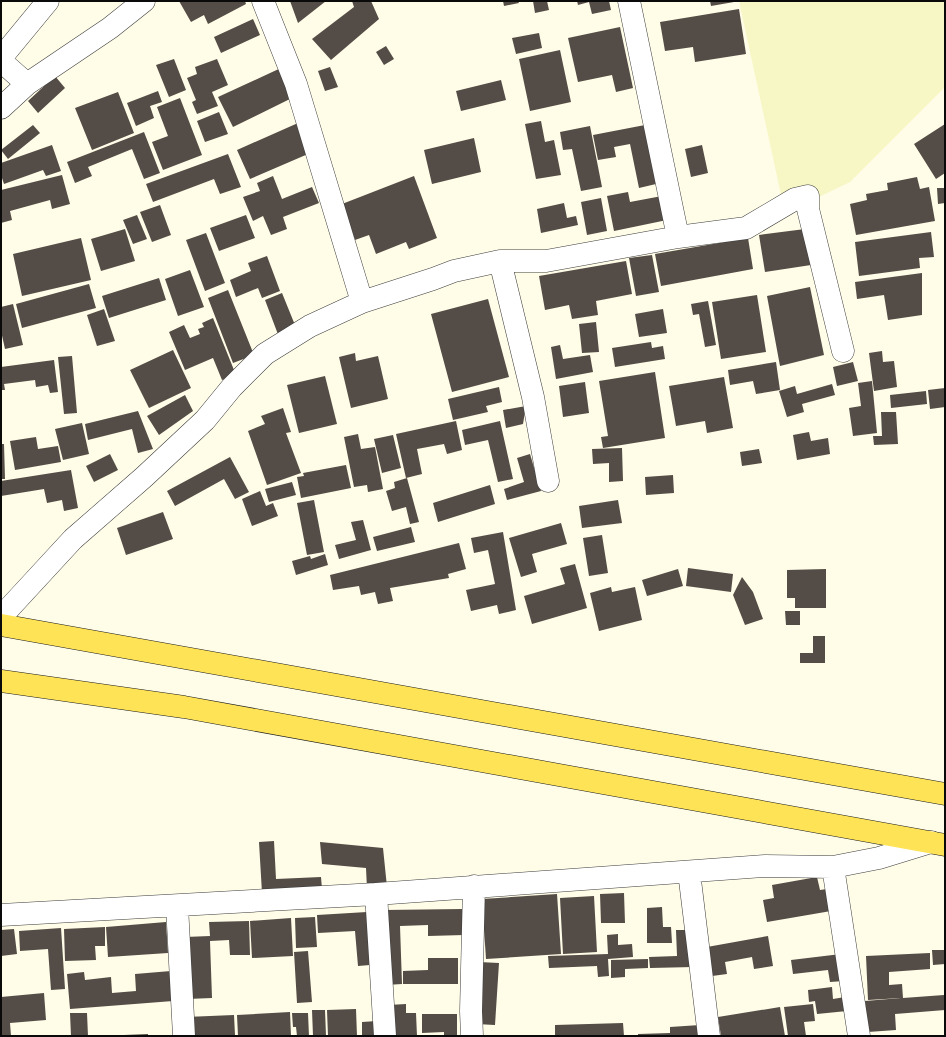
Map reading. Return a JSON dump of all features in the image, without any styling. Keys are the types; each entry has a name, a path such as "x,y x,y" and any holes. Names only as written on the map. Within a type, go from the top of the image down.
{"main road":[{"path":"1,625 945,792"},
{"path":"1,681 184,706 938,844"}],"street":[{"path":"27,84 1,60 48,1"},
{"path":"1,108 27,84 110,28 144,1"},
{"path":"263,1 296,84 362,302"},
{"path":"629,1 678,237"},
{"path":"1,617 73,539 144,477 205,420 232,387 265,354 310,326 362,302 432,280 454,270 500,261 546,261 678,237 746,228 795,199 808,196 808,208 843,351"},
{"path":"500,261 533,397 548,481"},
{"path":"1,915 376,894 764,866 833,867 938,844"},
{"path":"833,867 859,1036"},
{"path":"689,872 709,1036"},
{"path":"472,1036 471,1011 474,886"},
{"path":"376,894 385,1036"},
{"path":"177,906 184,1036"}],"green space":[{"path":"739,1 945,1 945,87 850,182 785,213"}],"building":[{"path":"179,1 245,1 246,4 208,24 204,15 191,22"},
{"path":"290,1 326,1 298,23"},
{"path":"352,1 371,1 379,19 331,60 312,39 354,7"},
{"path":"503,1 518,1 519,3 504,6"},
{"path":"533,1 547,1 549,10 535,13"},
{"path":"577,1 609,1 611,10 592,14 589,2 578,5"},
{"path":"710,1 734,1 734,2 711,6"},
{"path":"739,9 746,54 695,62 693,47 665,51 660,22"},
{"path":"253,19 260,35 221,53 214,37"},
{"path":"620,27 633,88 616,92 612,75 578,82 568,38"},
{"path":"539,33 542,48 516,54 512,38"},
{"path":"386,46 394,59 384,65 376,52"},
{"path":"560,50 571,102 530,111 519,59"},
{"path":"174,59 186,90 169,97 156,65"},
{"path":"217,59 228,85 212,92 218,106 197,114 192,102 196,100 187,78 197,74 195,67"},
{"path":"283,67 296,96 233,127 218,97"},
{"path":"330,67 338,87 325,91 318,71"},
{"path":"55,76 65,88 38,113 28,101"},
{"path":"501,80 506,100 461,111 456,91"},
{"path":"158,91 162,102 150,106 154,118 136,126 127,103"},
{"path":"118,92 134,133 92,150 75,108"},
{"path":"180,98 202,155 163,170 152,142 168,136 157,107"},
{"path":"219,112 228,134 205,142 197,121"},
{"path":"541,121 545,142 554,140 561,175 536,179 525,124"},
{"path":"298,123 308,154 250,179 237,150"},
{"path":"945,124 945,173 936,179 914,144"},
{"path":"33,125 40,133 8,159 1,150"},
{"path":"645,125 656,184 639,188 630,144 614,147 616,157 598,160 593,135"},
{"path":"590,126 602,187 581,191 572,149 563,150 560,132"},
{"path":"144,132 160,173 144,179 132,149 88,167 92,176 75,183 67,162"},
{"path":"474,138 481,172 432,184 424,150"},
{"path":"52,145 61,171 46,176 43,170 4,184 1,175 1,163"},
{"path":"702,145 708,173 691,177 685,149"},
{"path":"228,154 241,187 220,194 214,179 153,202 146,184"},
{"path":"62,175 70,204 52,209 50,200 10,211 12,220 1,223 1,190"},
{"path":"273,176 282,199 312,187 319,203 283,217 287,229 271,235 263,216 253,221 243,197 260,191 257,183"},
{"path":"414,176 437,238 409,249 406,242 376,254 369,235 355,240 342,204"},
{"path":"917,177 920,189 929,187 935,221 856,235 850,204 867,200 866,194 888,190 887,183"},
{"path":"937,188 945,188 945,203 938,204"},
{"path":"628,192 630,202 662,196 667,220 614,231 607,196"},
{"path":"601,198 607,231 587,235 581,202"},
{"path":"564,203 567,218 576,216 578,225 541,233 537,209"},
{"path":"160,205 171,235 152,242 140,212"},
{"path":"137,215 147,239 133,244 123,220"},
{"path":"246,215 255,238 219,251 210,228"},
{"path":"125,229 135,261 101,271 91,239"},
{"path":"805,229 811,265 765,272 759,235"},
{"path":"931,232 934,257 919,258 920,268 859,276 855,242"},
{"path":"206,233 225,283 205,291 186,240"},
{"path":"81,238 91,280 22,296 13,254"},
{"path":"748,238 753,269 661,286 655,254"},
{"path":"652,255 659,292 636,296 629,258"},
{"path":"267,256 280,291 262,298 258,288 236,297 230,280 251,271 248,263"},
{"path":"626,261 632,294 596,301 598,315 572,319 569,305 545,310 539,276"},
{"path":"190,270 204,307 178,316 165,279"},
{"path":"922,273 922,315 888,320 884,295 857,299 855,282"},
{"path":"159,278 166,300 109,318 102,296"},
{"path":"89,284 96,308 22,328 16,304"},
{"path":"810,287 824,355 780,366 767,296"},
{"path":"228,290 254,355 233,363 208,298"},
{"path":"282,293 297,330 279,337 265,300"},
{"path":"757,295 766,352 721,359 712,302"},
{"path":"488,299 509,377 452,392 431,314"},
{"path":"708,301 716,345 705,347 699,314 693,315 691,304"},
{"path":"13,304 23,345 5,349 1,331 1,307"},
{"path":"104,309 115,341 97,346 87,315"},
{"path":"663,309 667,333 639,337 635,314"},
{"path":"213,318 236,375 222,380 213,358 185,370 169,332 184,325 190,338 200,334 198,329 204,327 202,323"},
{"path":"596,322 599,352 582,353 579,324"},
{"path":"651,342 652,348 663,346 665,359 615,367 612,348"},
{"path":"560,345 563,359 590,355 593,372 556,379 551,347"},
{"path":"173,350 191,388 149,408 130,370"},
{"path":"882,351 883,362 894,361 897,387 874,391 869,353"},
{"path":"355,353 356,361 378,356 388,399 351,408 339,357"},
{"path":"72,356 77,413 64,414 58,357"},
{"path":"54,360 58,392 50,393 48,385 36,387 35,380 4,384 5,390 1,390 1,367"},
{"path":"776,362 780,390 756,394 753,381 730,385 728,370"},
{"path":"853,362 858,381 837,386 833,367"},
{"path":"655,372 665,438 603,448 601,437 608,436 599,381"},
{"path":"325,376 337,424 299,433 287,385"},
{"path":"724,377 733,428 707,433 705,421 676,426 669,386"},
{"path":"872,381 877,433 853,436 849,408 861,406 858,383"},
{"path":"585,382 589,413 563,417 559,386"},
{"path":"832,384 835,395 802,404 804,412 787,417 779,391 795,386 797,394"},
{"path":"499,387 502,402 486,406 488,412 453,420 448,399"},
{"path":"945,388 945,407 930,409 928,390"},
{"path":"926,391 927,404 891,408 890,395"},
{"path":"185,395 193,411 159,435 147,416"},
{"path":"526,406 523,424 506,428 503,410"},
{"path":"283,408 291,432 286,433 301,473 267,485 248,431 265,424 261,416"},
{"path":"138,411 153,449 138,453 132,429 88,440 85,424"},
{"path":"881,412 896,412 898,444 874,445 873,436 882,436"},
{"path":"456,421 462,450 447,454 444,444 417,449 422,474 406,478 396,434"},
{"path":"500,421 513,479 498,482 488,440 465,445 462,430"},
{"path":"82,423 89,454 63,460 55,429"},
{"path":"809,432 811,441 828,438 830,454 797,460 793,435"},
{"path":"358,434 361,449 375,447 383,489 368,492 367,485 354,487 344,437"},
{"path":"393,435 401,468 382,473 374,439"},
{"path":"36,437 38,449 58,446 61,462 15,470 10,441"},
{"path":"1,444 4,444 5,479 1,479"},
{"path":"622,448 623,481 609,482 609,463 593,464 592,449"},
{"path":"759,449 762,463 742,466 740,452"},
{"path":"110,454 118,470 94,482 86,466"},
{"path":"530,454 541,491 507,500 504,489 524,482 517,458"},
{"path":"230,457 249,492 235,499 224,479 175,506 167,491"},
{"path":"346,465 351,488 301,498 297,477 304,476 303,473"},
{"path":"71,470 78,508 64,511 62,500 47,503 44,489 1,496 1,481"},
{"path":"673,475 674,493 646,495 645,477"},
{"path":"407,478 419,522 410,524 406,507 392,511 386,491 395,488 394,482"},
{"path":"292,482 296,495 269,502 265,489"},
{"path":"490,485 495,504 438,522 433,503"},
{"path":"260,491 266,506 273,503 278,516 252,526 242,499"},
{"path":"314,500 324,552 307,555 297,503"},
{"path":"618,500 622,523 582,528 579,506"},
{"path":"163,512 173,539 126,555 117,528"},
{"path":"363,520 371,550 339,559 335,545 356,540 351,522"},
{"path":"561,523 567,544 532,554 537,572 521,577 509,538"},
{"path":"411,527 415,542 377,551 373,537"},
{"path":"503,532 516,610 499,614 497,605 471,611 466,590 495,584 488,550 474,553 471,538"},
{"path":"602,535 608,573 589,576 583,538"},
{"path":"459,543 466,569 448,574 449,578 390,588 393,601 378,604 375,592 361,595 359,586 333,590 330,575"},
{"path":"325,554 328,565 296,575 292,561 310,556 311,559"},
{"path":"575,564 587,608 532,624 524,596 565,584 560,568"},
{"path":"688,568 733,574 731,592 686,586"},
{"path":"678,569 683,586 647,596 642,580"},
{"path":"826,569 826,608 795,608 795,598 787,598 787,570"},
{"path":"742,577 753,592 763,619 745,625 733,595"},
{"path":"611,587 612,592 635,587 642,620 599,631 590,593"},
{"path":"785,611 800,611 800,625 786,625"},
{"path":"813,636 825,636 825,663 800,663 800,653 813,653"},
{"path":"274,841 276,879 321,877 322,889 262,893 259,842"},
{"path":"320,842 383,848 387,887 367,889 366,868 322,864"},
{"path":"817,877 820,890 827,889 831,911 767,922 763,900 774,898 772,885"},
{"path":"624,893 625,923 601,923 600,894"},
{"path":"557,894 561,954 486,959 482,899"},
{"path":"594,896 597,952 563,954 560,898"},
{"path":"662,907 663,927 671,927 672,943 647,943 647,908"},
{"path":"463,909 464,935 428,936 428,925 400,926 402,984 386,985 384,910"},
{"path":"367,912 370,965 358,966 355,931 318,933 317,915"},
{"path":"315,917 317,947 296,948 295,918"},
{"path":"291,918 293,956 252,958 250,921"},
{"path":"249,921 250,955 230,955 229,940 210,941 212,998 187,999 185,937 210,936 209,922"},
{"path":"166,922 168,953 108,957 106,927"},
{"path":"105,927 105,946 95,946 96,960 65,961 64,929"},
{"path":"61,928 65,989 51,990 48,949 20,951 19,931"},
{"path":"14,929 17,954 1,956 1,930"},
{"path":"676,930 691,930 693,967 650,968 649,957 677,956"},
{"path":"618,934 618,945 632,944 633,957 608,959 609,976 598,977 597,966 549,968 548,956 608,954 607,935"},
{"path":"768,936 773,966 754,969 752,957 725,962 727,974 712,976 707,947"},
{"path":"932,950 945,950 945,964 933,965"},
{"path":"308,951 312,1002 297,1003 294,952"},
{"path":"930,953 930,969 889,972 889,985 902,984 903,998 944,995 945,1010 895,1014 896,1030 868,1032 865,1001 901,998 868,1000 866,956"},
{"path":"841,954 844,981 830,982 828,970 793,974 791,960"},
{"path":"428,958 458,958 458,984 403,984 403,971 428,970"},
{"path":"648,959 648,968 625,969 625,977 611,978 611,960"},
{"path":"479,962 499,963 495,1025 476,1024"},
{"path":"171,971 173,1001 70,1009 67,974 84,972 85,980 111,977 112,993 136,991 135,974"},
{"path":"832,987 833,999 845,997 847,1011 817,1014 815,1001 809,1002 808,990"},
{"path":"44,993 46,1020 10,1023 11,1036 1,1036 1,997"},
{"path":"406,1004 406,1013 416,1013 417,1036 390,1036 389,1005"},
{"path":"813,1004 815,1021 804,1022 806,1036 788,1036 784,1007"},
{"path":"780,1007 785,1036 721,1036 718,1017"},
{"path":"356,1009 357,1036 328,1036 327,1010"},
{"path":"312,1010 325,1010 326,1036 313,1036"},
{"path":"290,1012 291,1036 238,1036 237,1015"},
{"path":"70,1013 87,1013 88,1036 71,1036"},
{"path":"292,1013 308,1013 309,1036 297,1036 296,1027 293,1027"},
{"path":"422,1014 457,1014 457,1036 444,1036 444,1032 422,1033"},
{"path":"234,1015 235,1035 187,1036 186,1017"},
{"path":"377,1021 378,1036 362,1036 362,1022"},
{"path":"623,1023 624,1036 555,1036 555,1025"},
{"path":"700,1025 701,1036 638,1036 638,1034 670,1033 670,1027"},
{"path":"148,1034 148,1036 124,1036 124,1035"}]}
